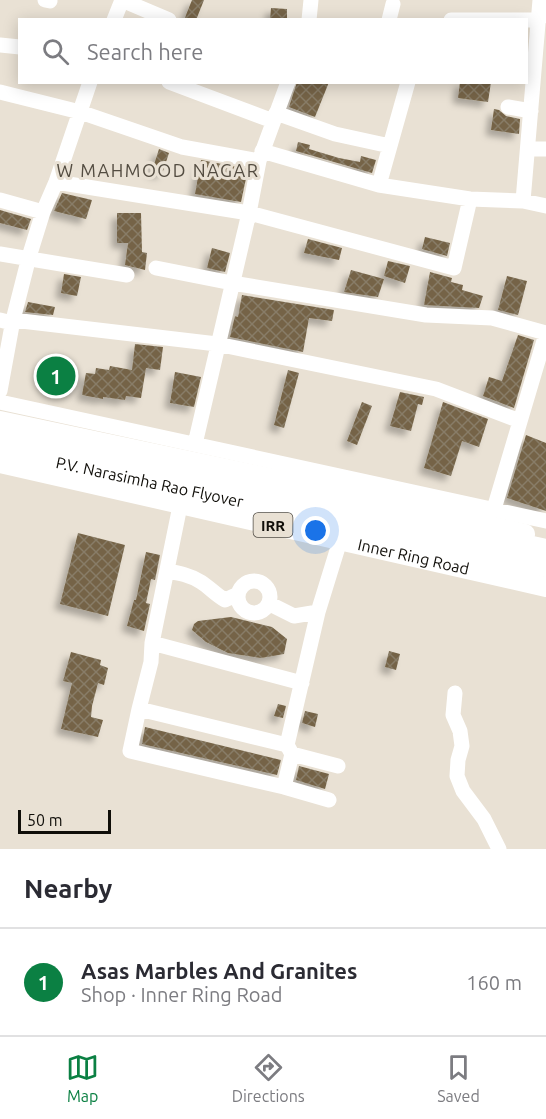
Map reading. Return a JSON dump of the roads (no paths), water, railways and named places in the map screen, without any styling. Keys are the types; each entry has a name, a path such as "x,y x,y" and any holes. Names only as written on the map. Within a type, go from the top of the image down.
{"highway":[{"name":"P.V. Narasimha Rao Flyover","path":"0,433 546,550"},
{"name":"P.V. Narasimha Rao Flyover","path":"0,450 546,566"}],"main road":[{"path":"0,421 546,539"},
{"name":"Inner Ring Road","path":"0,463 180,506 341,539 546,587"}],"street":[{"path":"115,18 122,0 164,18"},
{"path":"309,18 311,0"},
{"path":"474,18 541,12 523,201"},
{"path":"0,45 18,47"},
{"path":"0,391 7,320 89,84"},
{"path":"175,84 275,117 334,134 390,146"},
{"path":"195,444 249,213 260,156 287,84"},
{"path":"379,185 407,84"},
{"path":"0,92 80,112 182,147 260,156 379,185 470,199 523,201 546,206"},
{"path":"508,107 531,111"},
{"path":"528,149 546,149"},
{"path":"56,182 249,213 454,268 470,199"},
{"path":"0,200 43,212"},
{"path":"0,254 127,275"},
{"path":"156,268 426,315 492,318 546,333 494,509"},
{"path":"7,320 218,344 436,389 520,421"},
{"path":"0,402 546,520"},
{"path":"284,788 302,683 318,612 341,539 351,496"},
{"path":"180,506 152,643 151,662 130,751 329,800"},
{"path":"167,571 194,578 225,600 238,594 243,585 257,581 269,589 270,604 262,612 252,614 240,604 238,594"},
{"path":"270,604 294,616 318,612"},
{"path":"152,643 302,683"},
{"path":"455,693 453,715 460,731 462,746 457,776 463,791 484,819 499,849"},
{"path":"139,709 290,749 338,766"}],"place":[{"name":"Asas Marbles And Granites","path":"56,376"}],"district":[{"name":"W MAHMOOD NAGAR","path":"158,170"}]}
